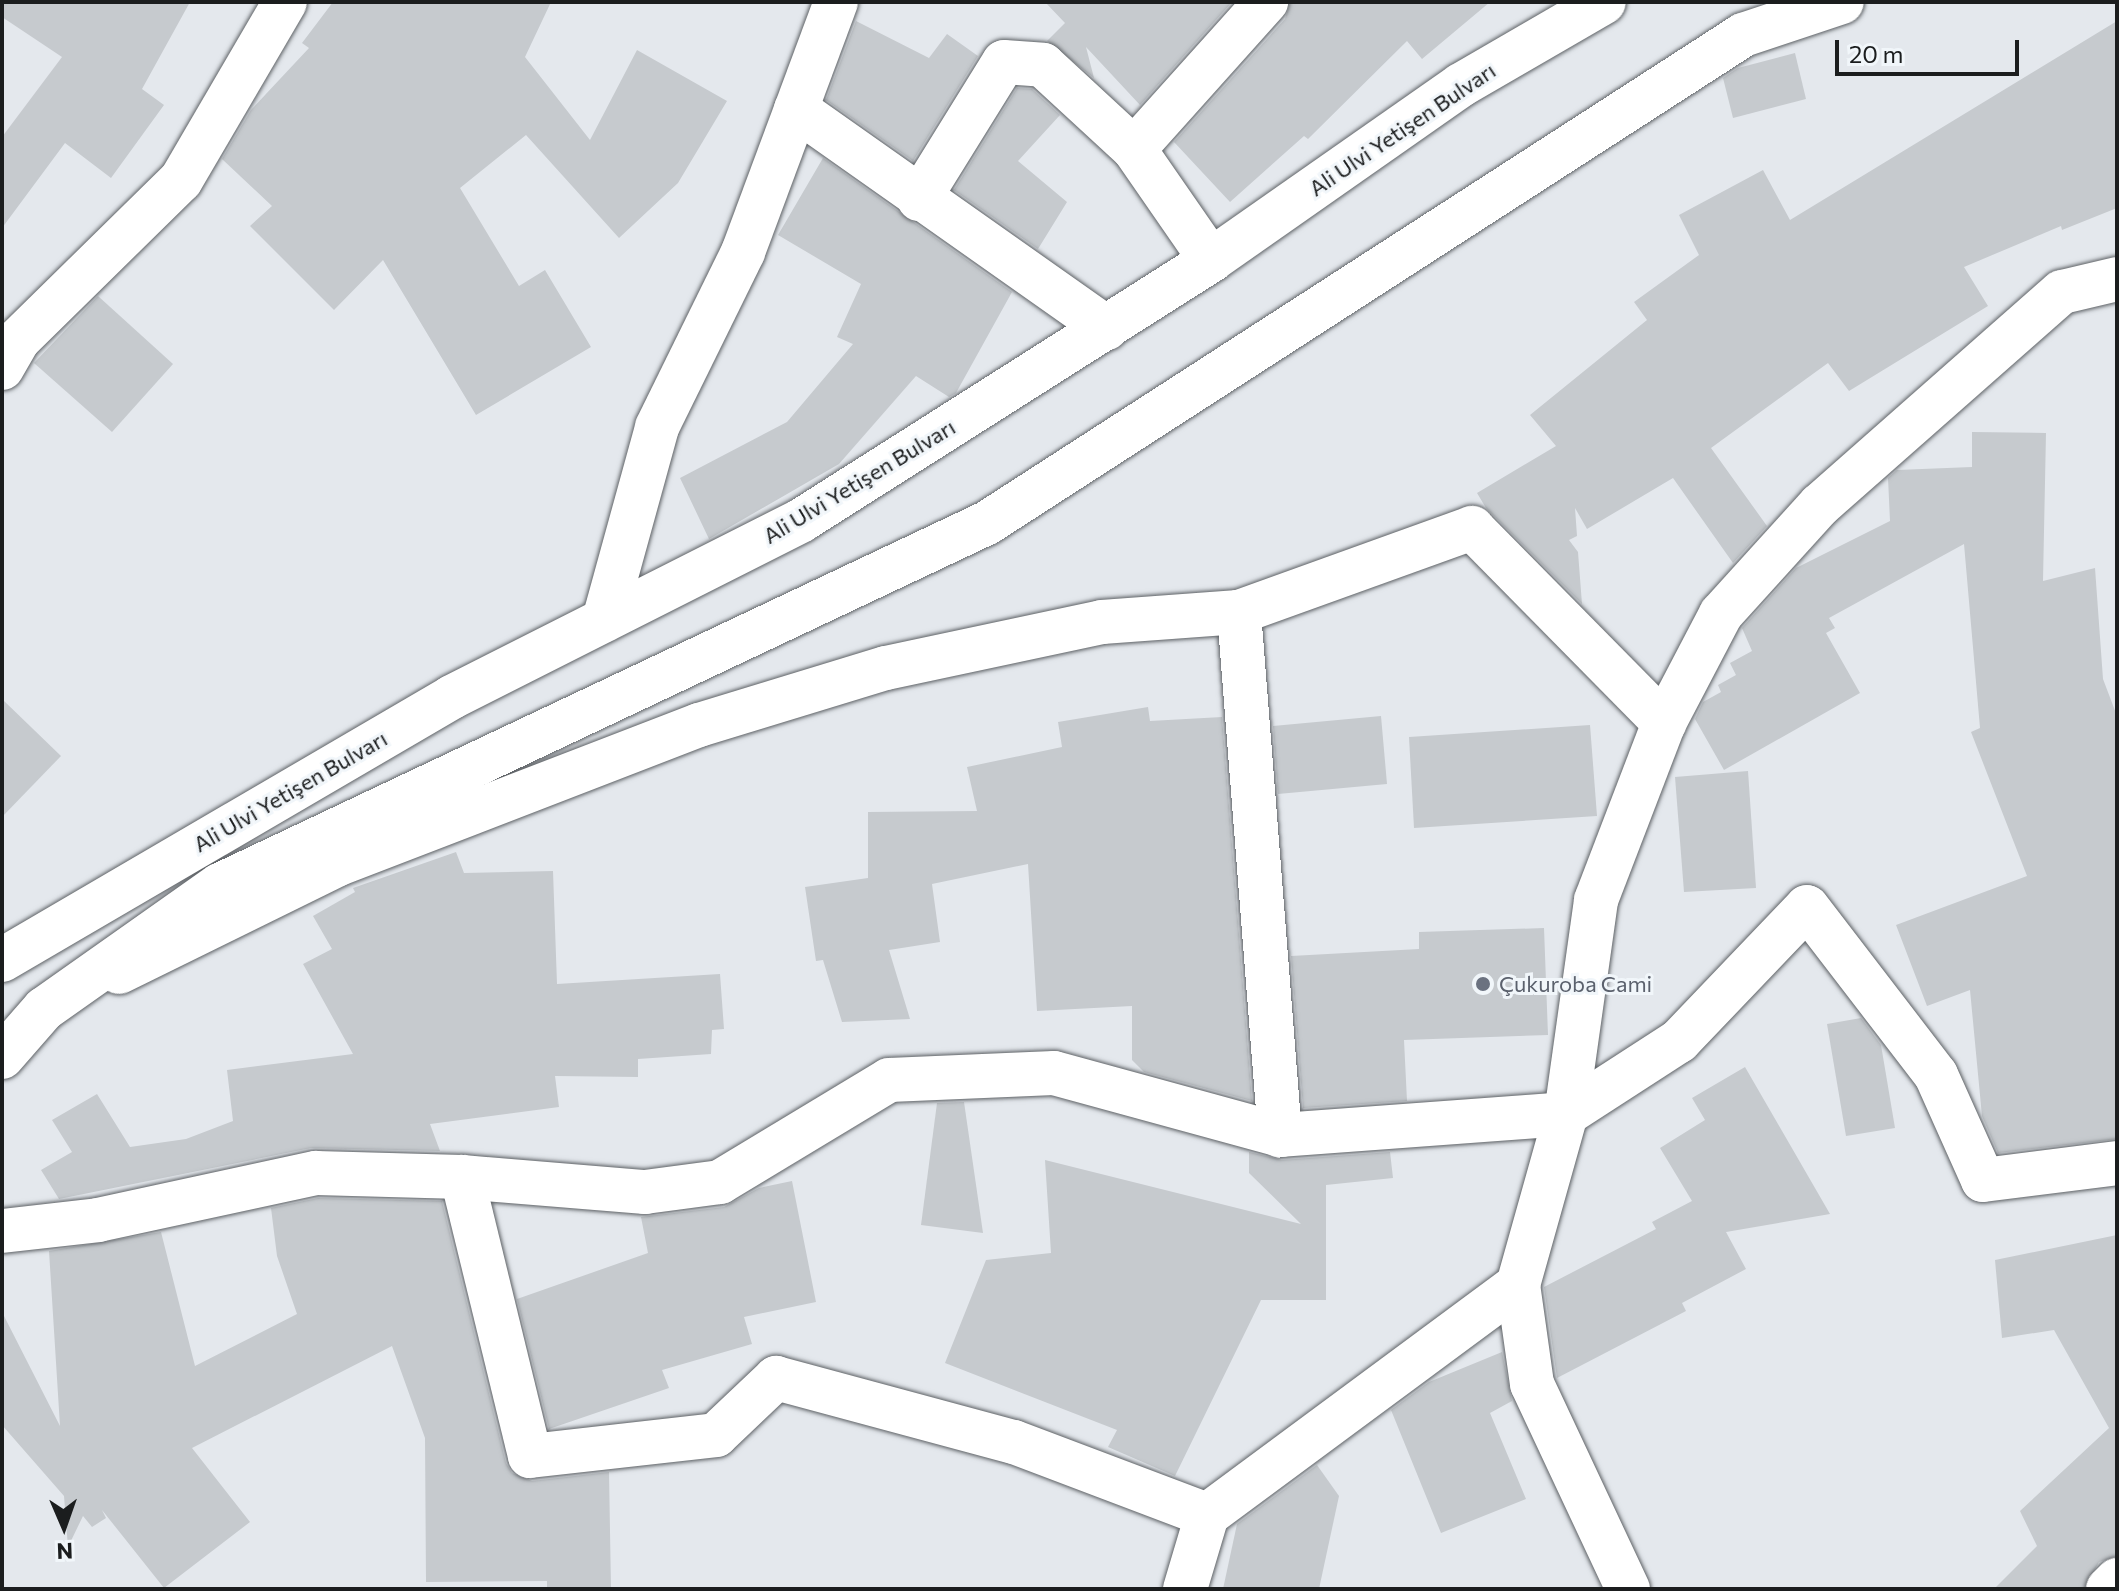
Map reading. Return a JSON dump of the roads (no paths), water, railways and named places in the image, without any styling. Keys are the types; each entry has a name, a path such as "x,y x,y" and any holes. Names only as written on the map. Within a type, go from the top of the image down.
{"street":[{"path":"2,368 18,340 181,180 285,2"},
{"path":"604,620 657,427 743,252 836,2"},
{"path":"1134,149 1266,2"},
{"name":"Ali Ulvi Yetişen Bulvarı","path":"2,960 452,697 802,520 1211,260 1461,85 1604,2"},
{"path":"2,1057 44,1009 220,885 987,523 1743,35 1842,2"},
{"path":"919,199 1004,62 1043,65 1134,149 1211,260"},
{"path":"796,109 919,199 1106,328"},
{"path":"1628,1589 1532,1384 1518,1285 1566,1114 1596,900 1664,723 1721,614 1820,505 2062,292 2117,279"},
{"path":"44,1009 336,865 699,725 886,668 1102,622 1239,612 1472,528 1664,723"},
{"path":"1239,612 1280,1135"},
{"path":"2,1231 98,1220 316,1173 462,1177 645,1192 720,1182 889,1080 1054,1073 1280,1135 1566,1114 1679,1041 1807,907 1936,1075 1983,1180 2117,1163"},
{"path":"462,1177 530,1456 716,1435 776,1378 1014,1442 1207,1515"},
{"path":"1185,1589 1207,1515 1518,1285"},
{"path":"2108,1589 2117,1580"}],"place":[{"name":"Çukuroba Cami","path":"1483,984"}]}
